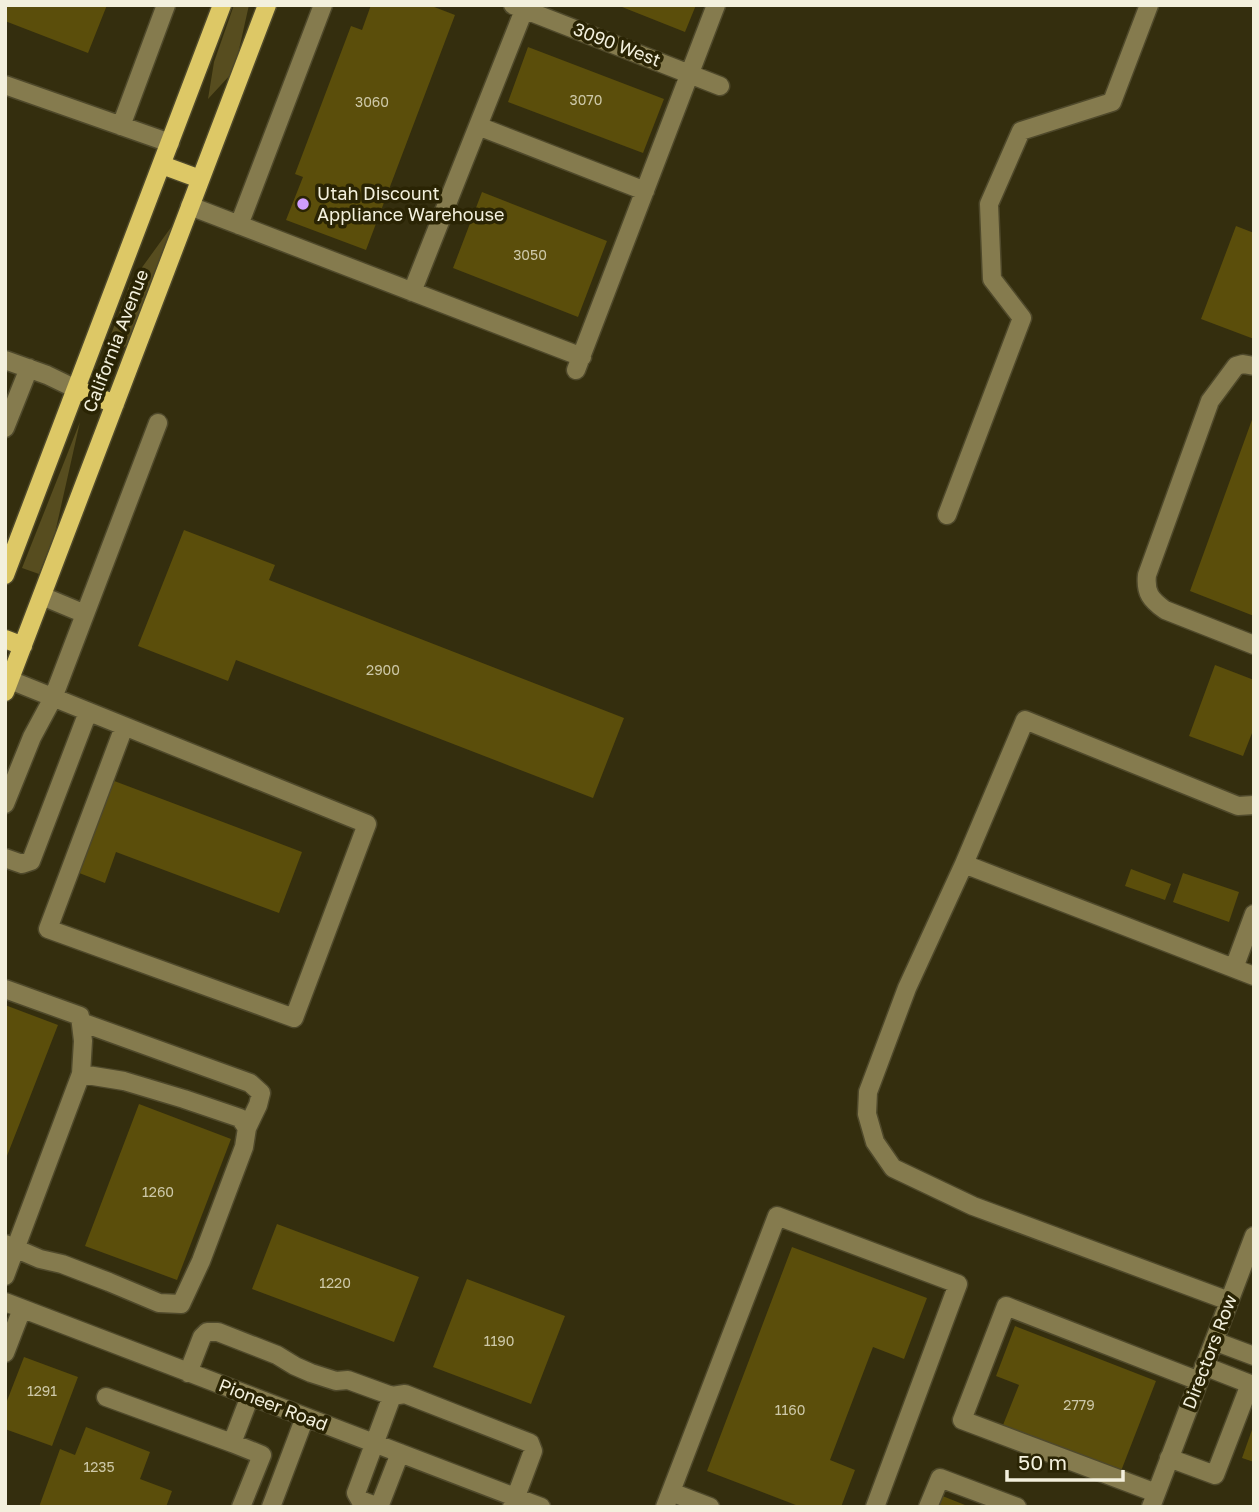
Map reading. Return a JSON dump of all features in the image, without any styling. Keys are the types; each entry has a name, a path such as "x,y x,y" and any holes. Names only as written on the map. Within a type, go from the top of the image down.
{"main road":[{"name":"California Avenue","path":"5,575 222,5"},
{"name":"California Avenue","path":"7,686 267,5"},
{"path":"162,165 200,179"},
{"path":"76,389 115,404"},
{"path":"5,639 23,646"}],"street":[{"path":"121,127 166,5"},
{"path":"239,225 323,5"},
{"path":"190,206 411,292 579,364 716,5"},
{"path":"947,515 1022,318 992,279 989,204 1021,131 1112,102 1149,5"},
{"path":"411,292 478,126 521,7"},
{"name":"3090 West","path":"521,7 720,86"},
{"path":"5,85 170,143"},
{"path":"478,126 645,191"},
{"path":"5,360 76,389"},
{"path":"1254,366 1236,366 1210,401 1146,584 1154,602 1165,610 1254,645"},
{"path":"5,428 29,368"},
{"path":"5,804 32,737 53,698 158,423"},
{"path":"42,596 85,614"},
{"path":"7,686 53,698 367,824 294,1018 48,929 124,727"},
{"path":"5,858 22,864 31,861 88,712"},
{"path":"1229,1301 973,1206 893,1168 875,1142 867,1114 869,1092 907,988 964,864 1025,720 1238,806 1254,805"},
{"path":"964,864 1254,976"},
{"path":"1234,968 1254,914"},
{"path":"5,989 80,1016 83,1041 81,1074 11,1246 5,1276"},
{"path":"11,1246 159,1303 181,1304 216,1223 244,1147 247,1128 258,1105 261,1093 250,1083 81,1022"},
{"path":"81,1074 124,1081 184,1099 240,1118 247,1128"},
{"path":"710,1507 668,1499 777,1216 958,1284 875,1507"},
{"name":"Directors Row","path":"1153,1500 1254,1236"},
{"path":"5,1353 14,1306"},
{"name":"Pioneer Road","path":"14,1306 400,1453 514,1502 541,1507"},
{"path":"1153,1500 962,1420 1006,1306 1201,1373 1250,1384 1215,1475 1169,1458"},
{"path":"188,1373 202,1337 207,1332 218,1332 277,1355 295,1367 311,1373 336,1381 348,1380 392,1396 405,1394 530,1443 533,1451 514,1502"},
{"path":"1214,1341 1254,1356"},
{"path":"232,1443 250,1396"},
{"path":"392,1396 356,1493 360,1500 379,1507 400,1453"},
{"path":"106,1397 262,1455 241,1507"},
{"path":"271,1507 306,1417"},
{"path":"928,1507 940,1478 1017,1507"}],"shaded area":[{"path":"234,5 249,5 238,54 232,73 208,99 214,62"},
{"path":"172,226 127,345 98,369 130,284"},
{"path":"80,422 55,533 39,574 22,568"}],"building":[{"path":"5,5 107,5 88,53 5,21"},
{"path":"371,5 429,5 455,15 366,250 286,220 303,177 295,174 351,26 362,30"},
{"path":"617,5 696,5 685,32"},
{"path":"528,47 664,99 643,153 508,102"},
{"path":"482,192 607,241 578,317 453,268"},
{"path":"1236,226 1254,233 1254,339 1201,319"},
{"path":"1254,417 1254,616 1190,591"},
{"path":"184,530 275,565 269,580 624,718 593,798 236,660 228,681 138,646"},
{"path":"1215,665 1254,680 1254,728 1243,756 1189,736"},
{"path":"109,779 302,852 279,913 116,852 105,883 74,871"},
{"path":"1131,869 1171,884 1165,900 1125,886"},
{"path":"1183,873 1239,892 1229,922 1173,902"},
{"path":"5,1005 58,1025 5,1161"},
{"path":"139,1104 231,1139 177,1280 85,1246"},
{"path":"277,1224 419,1277 394,1342 252,1289"},
{"path":"792,1247 927,1298 904,1359 873,1347 830,1460 855,1470 841,1507 801,1507 707,1471"},
{"path":"467,1279 565,1316 531,1404 433,1367"},
{"path":"1015,1326 1156,1381 1121,1471 1003,1425 1019,1385 996,1376"},
{"path":"24,1357 78,1377 52,1446 5,1429 5,1406"},
{"path":"86,1427 150,1452 140,1479 172,1491 166,1507 39,1507 60,1449 75,1455"},
{"path":"1254,1427 1254,1462 1242,1458"},
{"path":"940,1495 970,1507 935,1507"}],"place":[{"name":"Utah Discount Appliance Warehouse","path":"303,204"}]}
